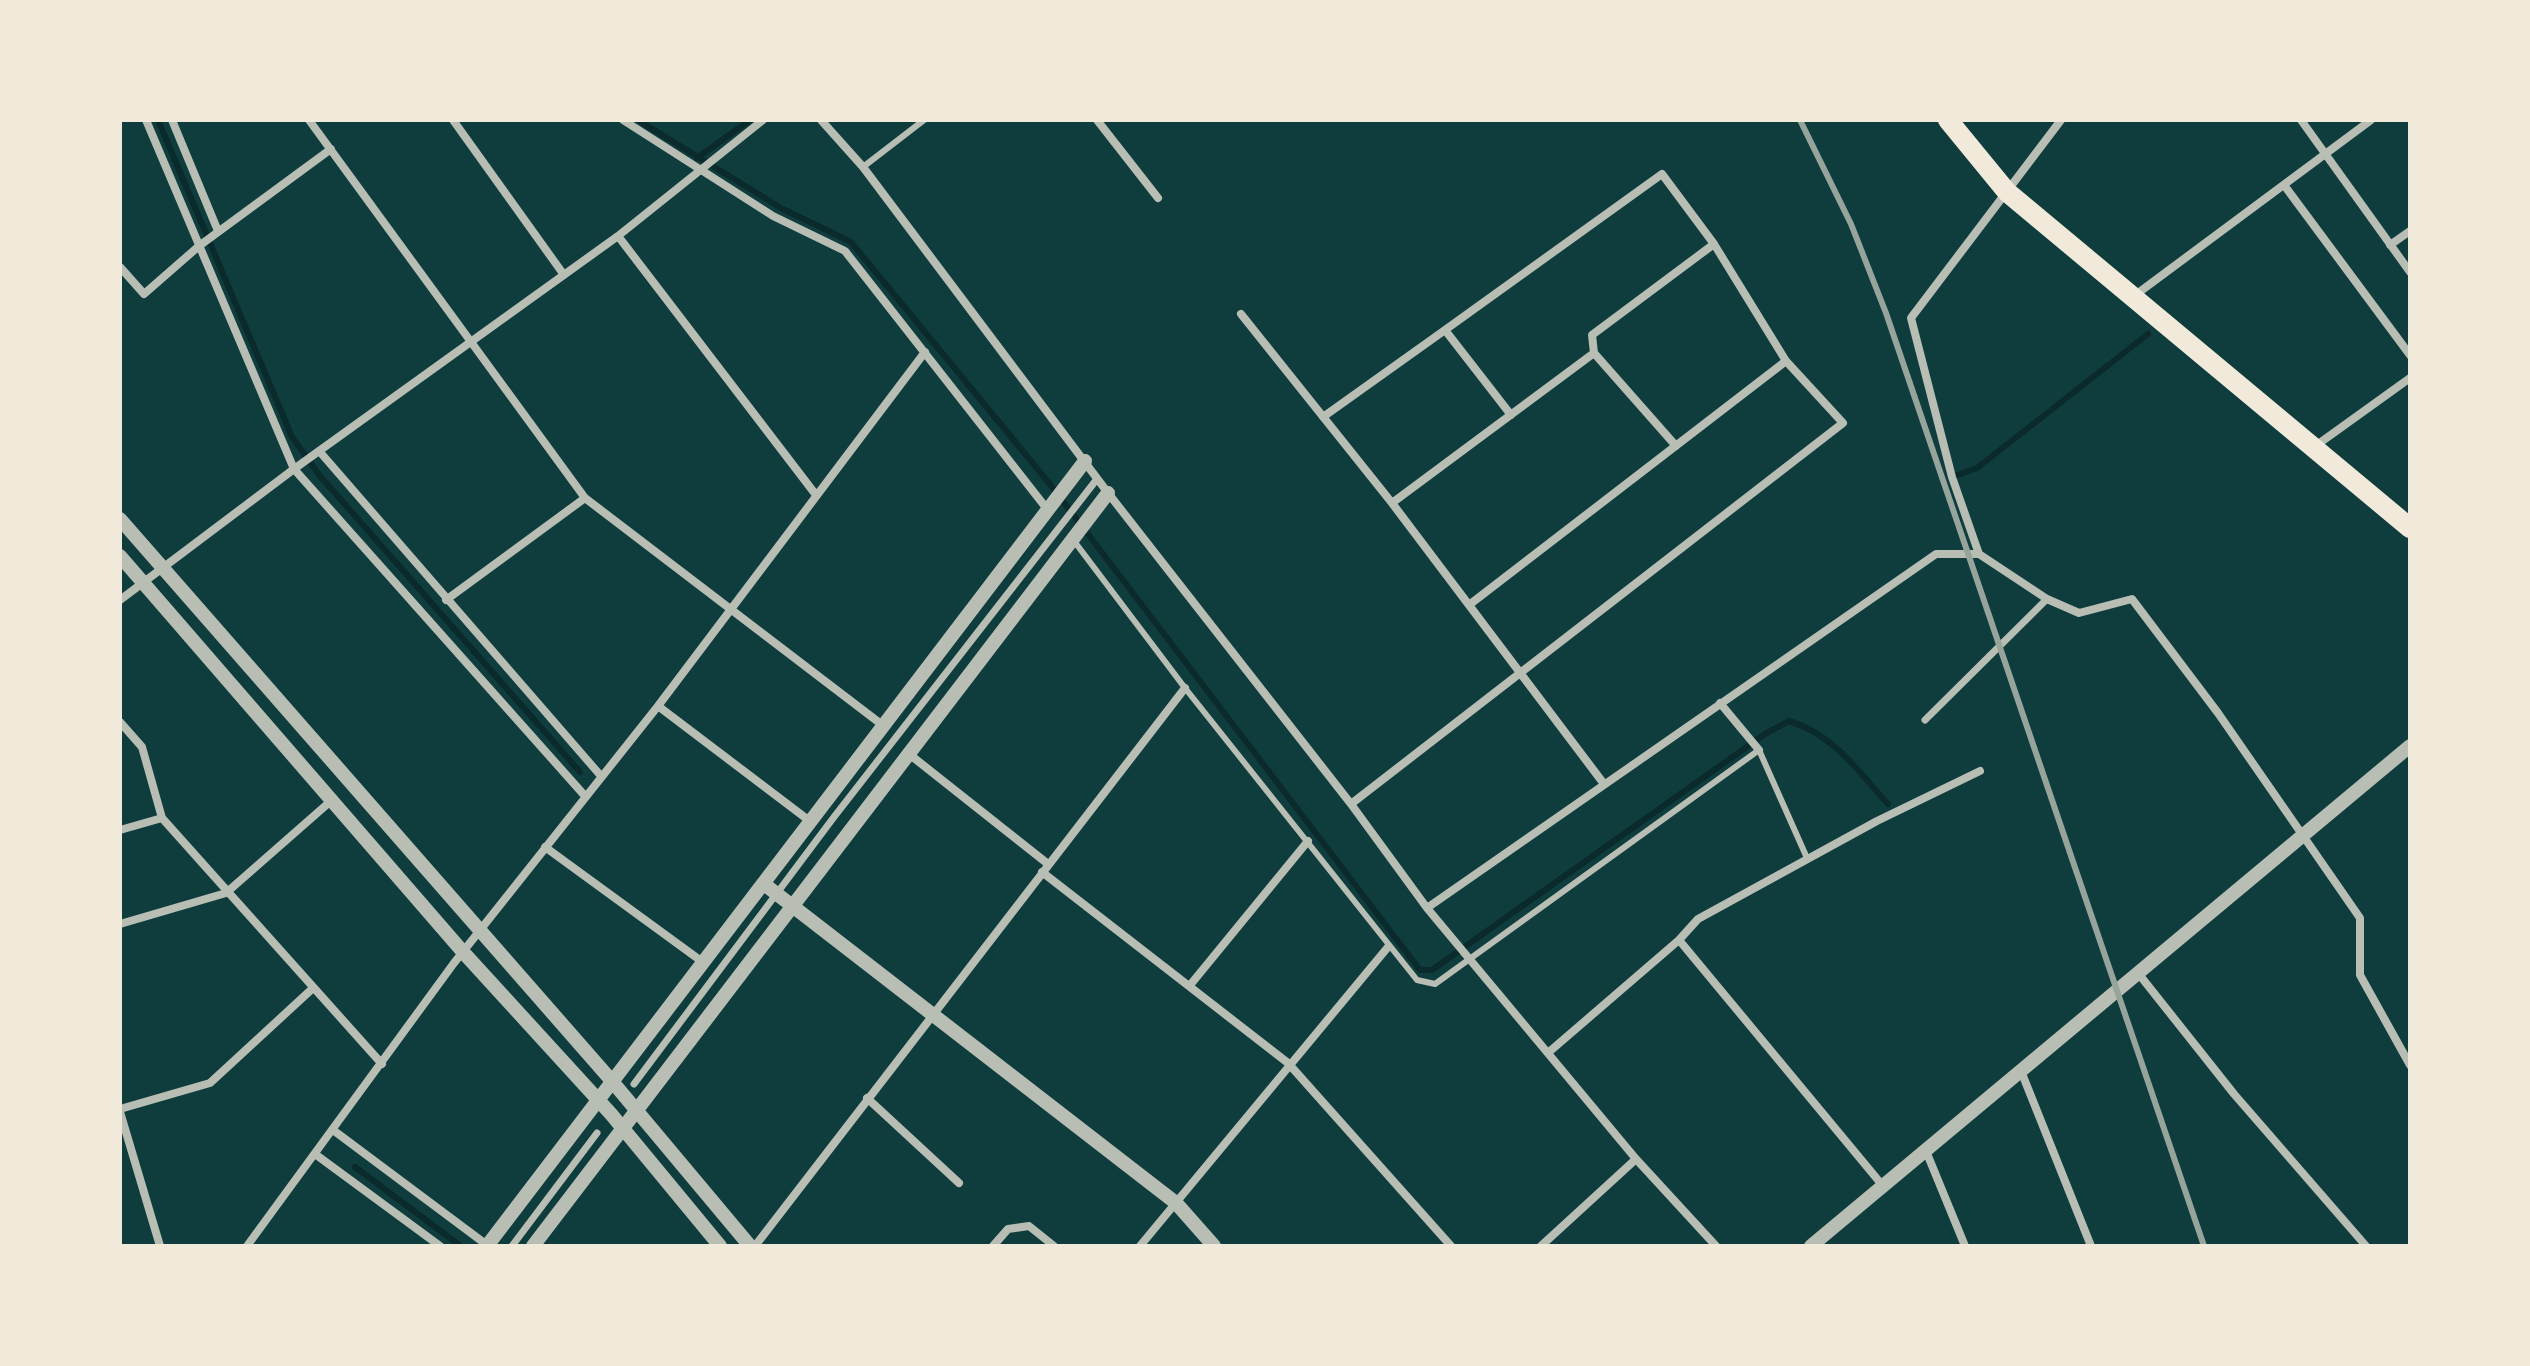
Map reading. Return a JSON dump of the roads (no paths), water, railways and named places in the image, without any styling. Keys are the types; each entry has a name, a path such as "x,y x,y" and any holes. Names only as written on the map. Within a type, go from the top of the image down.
{"main road":[{"path":"1948,120 2007,192 2410,528"}],"street":[{"path":"146,120 295,468 585,796"},
{"path":"172,120 218,232"},
{"path":"309,120 585,498 885,727"},
{"path":"453,120 564,275"},
{"path":"623,120 697,171 773,216 845,251 1047,509"},
{"path":"120,600 295,468 618,236 763,120"},
{"path":"821,120 863,167 1097,479 1351,804 1427,908 1636,1159 1716,1246"},
{"path":"1097,120 1158,198"},
{"path":"1979,554 1952,477 1911,318 2061,120"},
{"path":"2301,120 2410,272"},
{"path":"2132,297 2371,120"},
{"path":"120,267 144,294 200,245 331,149"},
{"path":"1323,417 1662,174 1714,244 1786,361 1843,423 1351,804"},
{"path":"2284,185 2410,355"},
{"path":"2390,245 2410,231"},
{"path":"618,236 816,495"},
{"path":"1676,446 1594,353 1592,335 1714,244"},
{"path":"1241,314 1392,503 1604,784"},
{"path":"1445,330 1511,415"},
{"path":"247,1246 479,930 658,706 925,352"},
{"path":"1392,503 1594,353"},
{"path":"1469,605 1786,361"},
{"path":"2314,447 2410,378"},
{"path":"319,453 601,776"},
{"path":"333,1130 487,1246 1085,461"},
{"path":"634,1084 834,817 1097,479"},
{"path":"533,1246 1108,493"},
{"path":"446,600 585,498"},
{"path":"120,519 611,1080 752,1246 1185,688"},
{"path":"1427,908 1936,554 1979,554 2047,599 2079,613 2132,599 2305,836 2360,918 2360,975 2410,1065"},
{"path":"120,556 463,952 624,1129 720,1246"},
{"path":"1925,720 2047,599"},
{"path":"1720,703 1759,750"},
{"path":"658,706 812,822"},
{"path":"120,722 142,747 162,818 382,1064"},
{"path":"1811,1246 2410,746"},
{"path":"909,754 1045,868 1288,1063 1451,1246"},
{"path":"1549,1052 1679,940 1698,919 1807,858 1980,771"},
{"path":"120,924 226,893 332,800"},
{"path":"120,830 162,818"},
{"path":"1191,984 1308,841"},
{"path":"545,847 704,963"},
{"path":"764,884 1176,1203 1214,1246"},
{"path":"1679,940 1883,1186"},
{"path":"1140,1246 1288,1063 1388,947"},
{"path":"2138,973 2234,1094 2366,1246"},
{"path":"160,1246 120,1111 210,1083 312,989"},
{"path":"2021,1071 2091,1246"},
{"path":"867,1098 959,1183"},
{"path":"512,1246 597,1133"},
{"path":"1926,1151 1965,1246"},
{"path":"315,1154 440,1246"},
{"path":"1541,1246 1636,1159"},
{"path":"993,1246 1008,1229 1029,1226 1054,1246"}],"lane":[{"path":"863,167 924,120"},
{"path":"1072,538 1185,688 1417,980 1435,984 1759,750 1807,858"}],"waterway":[{"path":"158,120 292,437 320,476 580,772"},
{"path":"638,120 781,208 851,242 1049,483 1420,970 1432,970 1765,734 1789,721 1832,744 1888,804"},
{"path":"697,158 750,120"},
{"path":"1952,477 1977,468 2148,334"},
{"path":"355,1167 458,1244"}],"railway":[{"path":"1800,120 1851,224 1886,313 2204,1246"}]}
